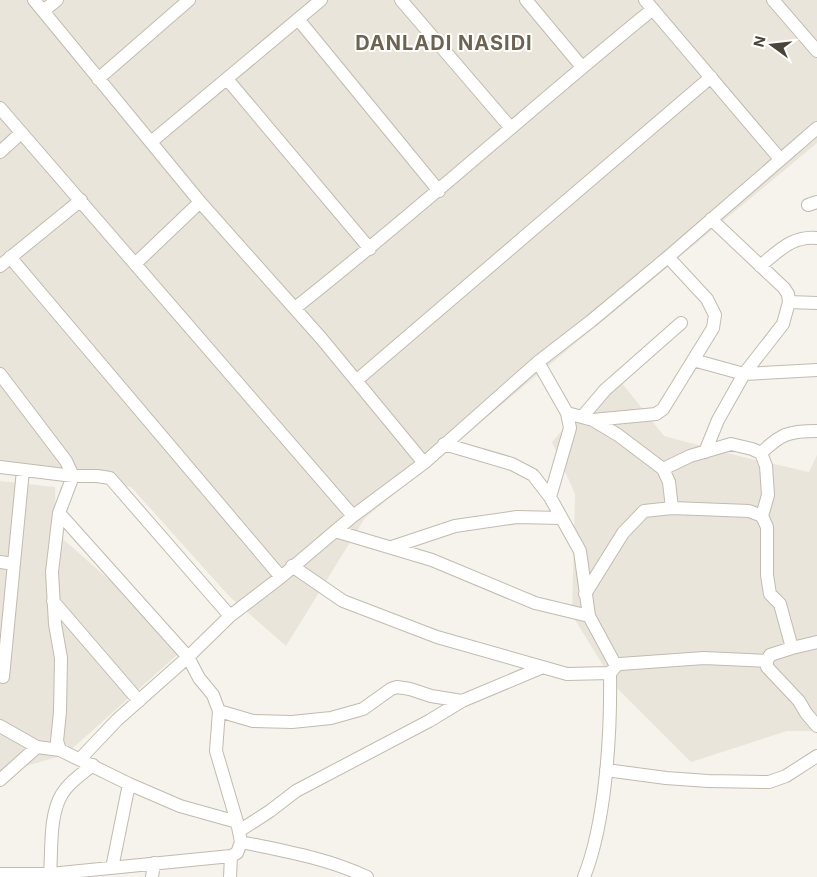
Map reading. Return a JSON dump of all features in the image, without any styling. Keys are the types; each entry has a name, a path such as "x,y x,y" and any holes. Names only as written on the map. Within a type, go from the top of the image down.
{"street":[{"path":"34,0 200,202 357,380 424,463"},
{"path":"43,11 57,0"},
{"path":"98,79 189,0"},
{"path":"151,142 321,0"},
{"path":"401,0 510,127"},
{"path":"526,0 582,67"},
{"path":"773,0 817,51"},
{"path":"295,308 370,249 439,191 510,127 582,67 649,4 780,158"},
{"path":"298,19 439,191"},
{"path":"357,380 711,77"},
{"path":"227,79 370,249"},
{"path":"0,108 353,516"},
{"path":"80,759 117,720 188,657 230,616 353,516 424,463 538,362 668,258 780,158 817,128"},
{"path":"0,152 21,133"},
{"path":"0,266 81,200"},
{"path":"135,264 200,202"},
{"path":"705,452 718,420 744,374 783,324 789,302 788,294 784,288 711,219"},
{"path":"760,266 786,245 799,238 817,238"},
{"path":"10,257 281,576"},
{"path":"588,418 656,414 663,409 712,328 715,315 707,299 668,258"},
{"path":"789,302 817,303"},
{"path":"588,418 605,390 680,323"},
{"path":"693,360 744,374 817,370"},
{"path":"538,362 567,413 570,428 550,497"},
{"path":"0,374 66,461 73,476 58,513 52,572 55,624 60,658 60,712 57,741 60,750"},
{"path":"567,413 588,418 618,435 663,469 669,482 672,508"},
{"path":"761,454 774,441 788,432 817,431"},
{"path":"444,444 512,464 533,475 550,497 580,551 589,616 613,670 606,770 596,836 584,877"},
{"path":"663,469 690,456 731,444 752,449 761,454 768,474 768,495 762,516 767,527 767,575 770,594 780,604 792,648"},
{"path":"0,467 73,476 110,478 230,616"},
{"path":"3,677 23,470"},
{"path":"585,594 623,533 644,511 672,508 749,511 762,516"},
{"path":"0,874 54,875 232,856 237,853 239,832 216,751 219,711 213,695 199,678 188,657 58,513"},
{"path":"392,547 455,526 517,517 561,518"},
{"path":"335,531 432,560 535,603 589,616"},
{"path":"0,562 14,564"},
{"path":"292,566 343,601 437,637 568,674 613,670 620,664 704,658 767,661"},
{"path":"53,601 139,701"},
{"path":"817,642 770,655 767,661 767,667 799,701 817,726"},
{"path":"239,832 296,791 429,721 462,701 543,668"},
{"path":"219,711 253,722 292,722 331,718 363,709 384,694 397,688 410,689 431,696 462,701"},
{"path":"0,726 37,747 60,750 130,784 239,832 344,866 367,877"},
{"path":"0,780 37,747"},
{"path":"606,770 666,778 769,782 786,776 817,756"},
{"path":"54,875 54,810 62,794 70,784 93,765"},
{"path":"112,868 130,784"},
{"path":"230,877 232,856"},
{"path":"152,877 154,863"}],"shaded area":[{"path":"0,0 817,0 817,143 365,518 286,646 229,596 131,487 0,465"},
{"path":"614,373 664,436 809,472 817,455 817,731 787,731 691,762 617,688 572,615 575,494 552,442"},
{"path":"0,481 55,487 56,533 186,647 65,755 0,773"}],"district":[{"name":"DANLADI NASIDI","path":"444,43"}]}
